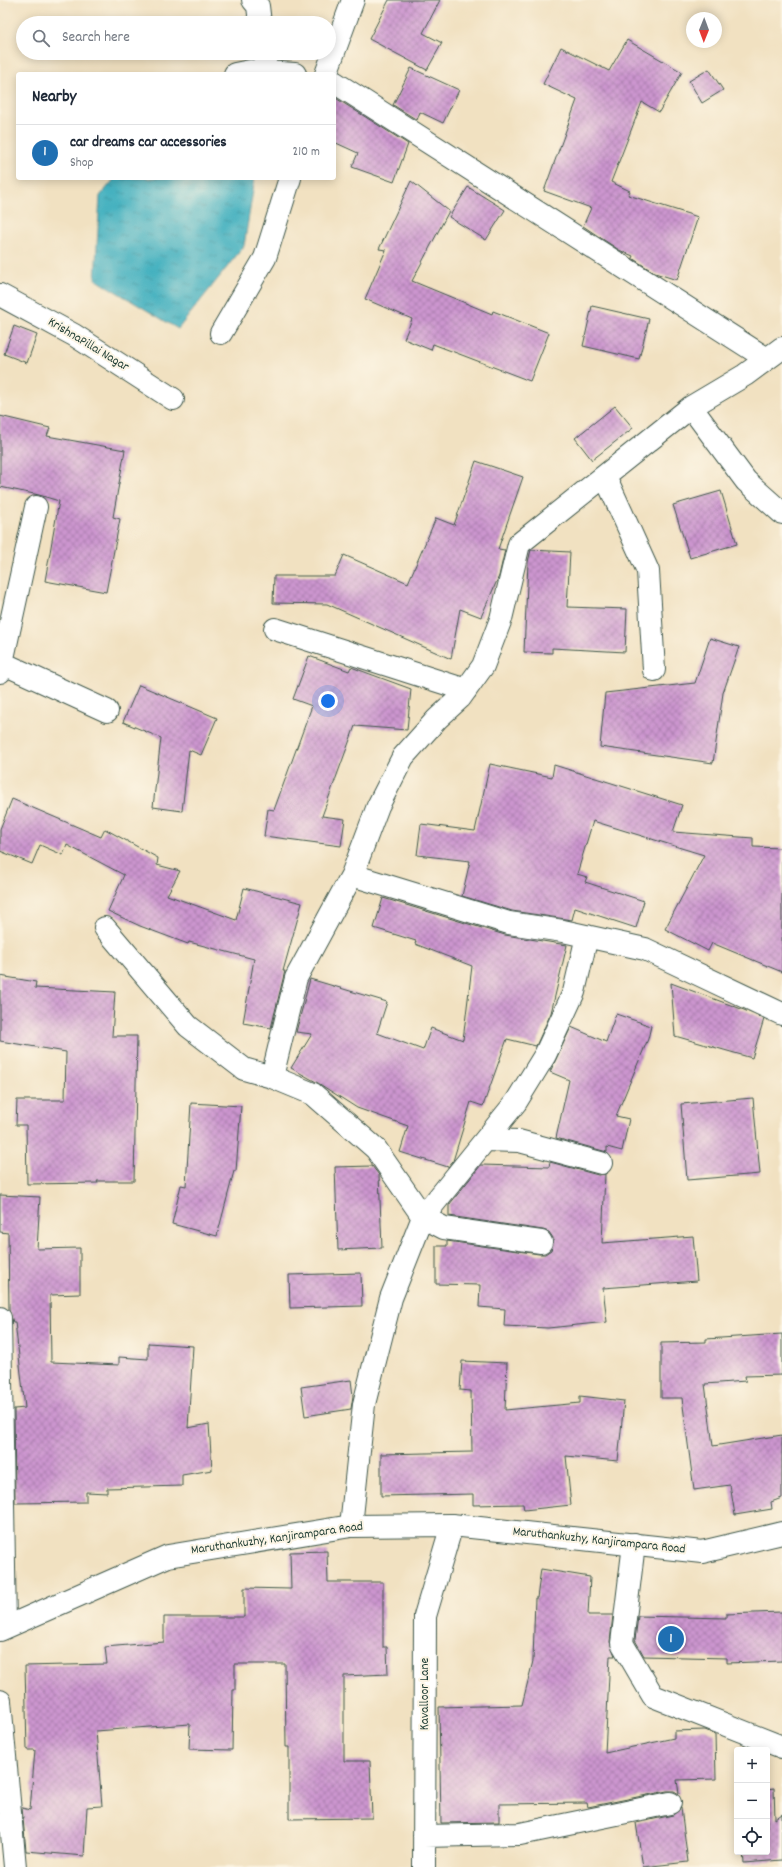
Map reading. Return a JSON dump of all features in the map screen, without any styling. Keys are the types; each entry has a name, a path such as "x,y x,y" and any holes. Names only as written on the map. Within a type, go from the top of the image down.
{"street":[{"path":"253,0 258,6 259,16"},
{"path":"336,47 353,0"},
{"path":"327,72 331,60"},
{"path":"245,72 250,71 265,62 291,72"},
{"path":"272,1078 296,978 352,875 378,806 403,757 437,719 460,698 483,666 501,619 519,544 691,406 745,375 775,353 336,83"},
{"path":"222,333 266,258 289,180"},
{"name":"KrishnaPillai Nagar","path":"0,295 74,335 173,399"},
{"path":"691,406 746,481 782,513"},
{"path":"605,476 648,572 654,670"},
{"path":"36,507 1,666 107,711"},
{"path":"275,629 466,690"},
{"path":"352,875 509,923 587,936 645,949 782,1014"},
{"path":"105,928 188,1026 244,1068 313,1094 376,1149 423,1217 444,1228 541,1242"},
{"path":"351,1526 364,1404 391,1298 423,1217 516,1102 545,1055 574,992 587,936"},
{"path":"486,1140 519,1141 601,1163"},
{"path":"0,1318 3,1628"},
{"name":"Maruthankuzhy, Kanjirampara Road","path":"3,1628 168,1556 351,1526 452,1525 702,1552 782,1533"},
{"name":"Kavalloor Lane","path":"424,1867 425,1616 452,1525"},
{"path":"634,1544 622,1643 653,1696 782,1747"},
{"path":"0,1701 15,1867"},
{"path":"424,1836 520,1834 670,1803"}],"water":[{"path":"113,180 255,180 244,246 178,329 95,279 100,196"}],"building":[{"path":"389,0 440,0 423,33 442,43 427,70 369,39"},
{"path":"627,40 682,72 659,112 642,102 611,182 630,191 628,195 698,217 677,280 655,273 632,258 633,256 619,250 583,226 591,208 544,191 577,100 543,84 561,47 609,71"},
{"path":"411,68 459,90 443,123 420,112 417,120 393,105"},
{"path":"709,69 723,90 702,103 689,81"},
{"path":"336,98 408,144 394,182 352,167 358,153 336,143"},
{"path":"411,181 449,211 412,281 492,314 493,311 549,333 530,381 433,344 431,350 404,339 412,319 365,299 386,250 379,249"},
{"path":"468,187 505,210 486,240 449,217"},
{"path":"592,306 649,319 639,359 583,346"},
{"path":"14,326 37,335 27,363 4,354"},
{"path":"615,406 633,428 592,460 575,438"},
{"path":"0,416 50,428 47,436 125,450 113,517 120,519 106,592 45,581 59,501 39,495 0,487"},
{"path":"476,461 523,477 498,549 505,550 499,576 481,617 460,609 451,659 327,604 273,603 274,576 335,576 344,555 408,583 436,518 454,525"},
{"path":"721,491 737,544 690,558 673,505"},
{"path":"531,550 570,552 567,607 627,609 625,652 552,648 552,653 524,652 528,562"},
{"path":"710,638 739,647 723,693 713,763 600,747 605,693 695,683"},
{"path":"309,656 349,671 351,667 411,689 407,730 355,726 322,816 345,819 341,846 264,836 268,809 274,810 312,706 293,699"},
{"path":"139,685 217,718 201,755 189,750 182,811 153,807 161,738 123,722"},
{"path":"490,764 552,777 554,765 682,805 673,832 753,838 753,847 782,848 782,972 712,943 708,951 665,929 704,855 593,821 577,874 587,877 585,882 644,901 636,928 575,908 572,920 512,911 462,896 470,861 417,855 421,824 475,831"},
{"path":"12,799 101,837 105,829 158,858 157,865 180,871 167,895 236,920 244,888 302,903 283,971 285,971 271,1028 243,1023 254,959 189,942 188,944 140,926 108,911 124,875 67,845 63,855 40,845 32,864 0,851 0,829"},
{"path":"383,898 505,935 567,945 551,1013 536,1046 507,1039 483,1106 471,1102 453,1161 448,1167 400,1152 408,1126 357,1108 291,1068 312,1034 296,1032 310,979 387,1002 377,1033 423,1050 431,1028 463,1040 472,966 415,944 416,941 374,928"},
{"path":"0,976 36,982 35,988 115,992 112,1036 137,1036 134,1181 27,1184 26,1125 16,1125 17,1100 65,1100 66,1052 0,1041"},
{"path":"671,983 764,1019 752,1058 675,1036"},
{"path":"616,1014 651,1026 648,1039 616,1116 629,1119 622,1151 607,1147 607,1152 556,1138 569,1080 550,1072 571,1027 606,1042"},
{"path":"753,1098 760,1174 687,1180 681,1104"},
{"path":"191,1103 241,1106 236,1171 234,1171 217,1236 172,1224 181,1185 186,1186"},
{"path":"550,1162 598,1175 605,1174 602,1243 693,1236 697,1281 603,1288 607,1322 548,1328 504,1326 505,1309 479,1307 480,1285 436,1284 436,1246 447,1246 447,1241 539,1254 545,1254 551,1250 553,1238 549,1232 543,1230 449,1216 449,1205 481,1165 549,1167"},
{"path":"372,1166 379,1175 382,1248 338,1250 335,1167"},
{"path":"0,1195 40,1197 37,1249 80,1248 80,1294 50,1295 51,1362 119,1365 119,1357 148,1359 148,1343 193,1346 188,1428 209,1424 212,1470 182,1475 182,1486 107,1488 107,1493 86,1492 86,1502 15,1503 14,1409 25,1408 15,1322 13,1322 9,1310 8,1233 0,1232"},
{"path":"361,1273 362,1306 290,1308 289,1275"},
{"path":"782,1334 782,1375 745,1376 746,1381 705,1384 713,1446 782,1435 782,1498 771,1502 772,1509 735,1515 730,1485 694,1490 682,1398 661,1398 661,1343 706,1342 706,1339"},
{"path":"462,1361 507,1363 505,1410 580,1403 580,1396 624,1401 618,1461 566,1456 571,1505 524,1510 523,1504 473,1505 473,1494 381,1496 381,1454 472,1452 471,1391 460,1390"},
{"path":"351,1380 353,1396 351,1409 305,1416 301,1387"},
{"path":"327,1551 328,1582 383,1582 383,1647 387,1647 388,1674 344,1676 344,1761 370,1761 372,1818 289,1819 289,1747 286,1747 285,1664 235,1664 232,1750 189,1749 190,1724 96,1731 102,1806 87,1807 84,1856 26,1851 22,1808 30,1810 35,1750 27,1750 25,1666 107,1664 105,1647 164,1642 164,1617 244,1617 244,1588 291,1589 290,1552"},
{"path":"541,1569 590,1577 588,1615 613,1615 610,1642 615,1656 610,1656 605,1753 674,1738 674,1731 705,1730 715,1734 716,1779 677,1780 679,1794 674,1791 667,1791 588,1807 587,1803 499,1804 499,1822 441,1823 439,1707 522,1705 533,1661 535,1598 537,1598"},
{"path":"782,1612 782,1661 727,1663 727,1658 644,1656 635,1640 638,1616 726,1618 726,1614"},
{"path":"774,1788 775,1819 782,1814 782,1860 744,1863 743,1855 770,1855 770,1789"},
{"path":"681,1808 688,1862 643,1867 636,1823 673,1815"}],"place":[{"name":"car dreams car accessories","path":"671,1639"}]}
